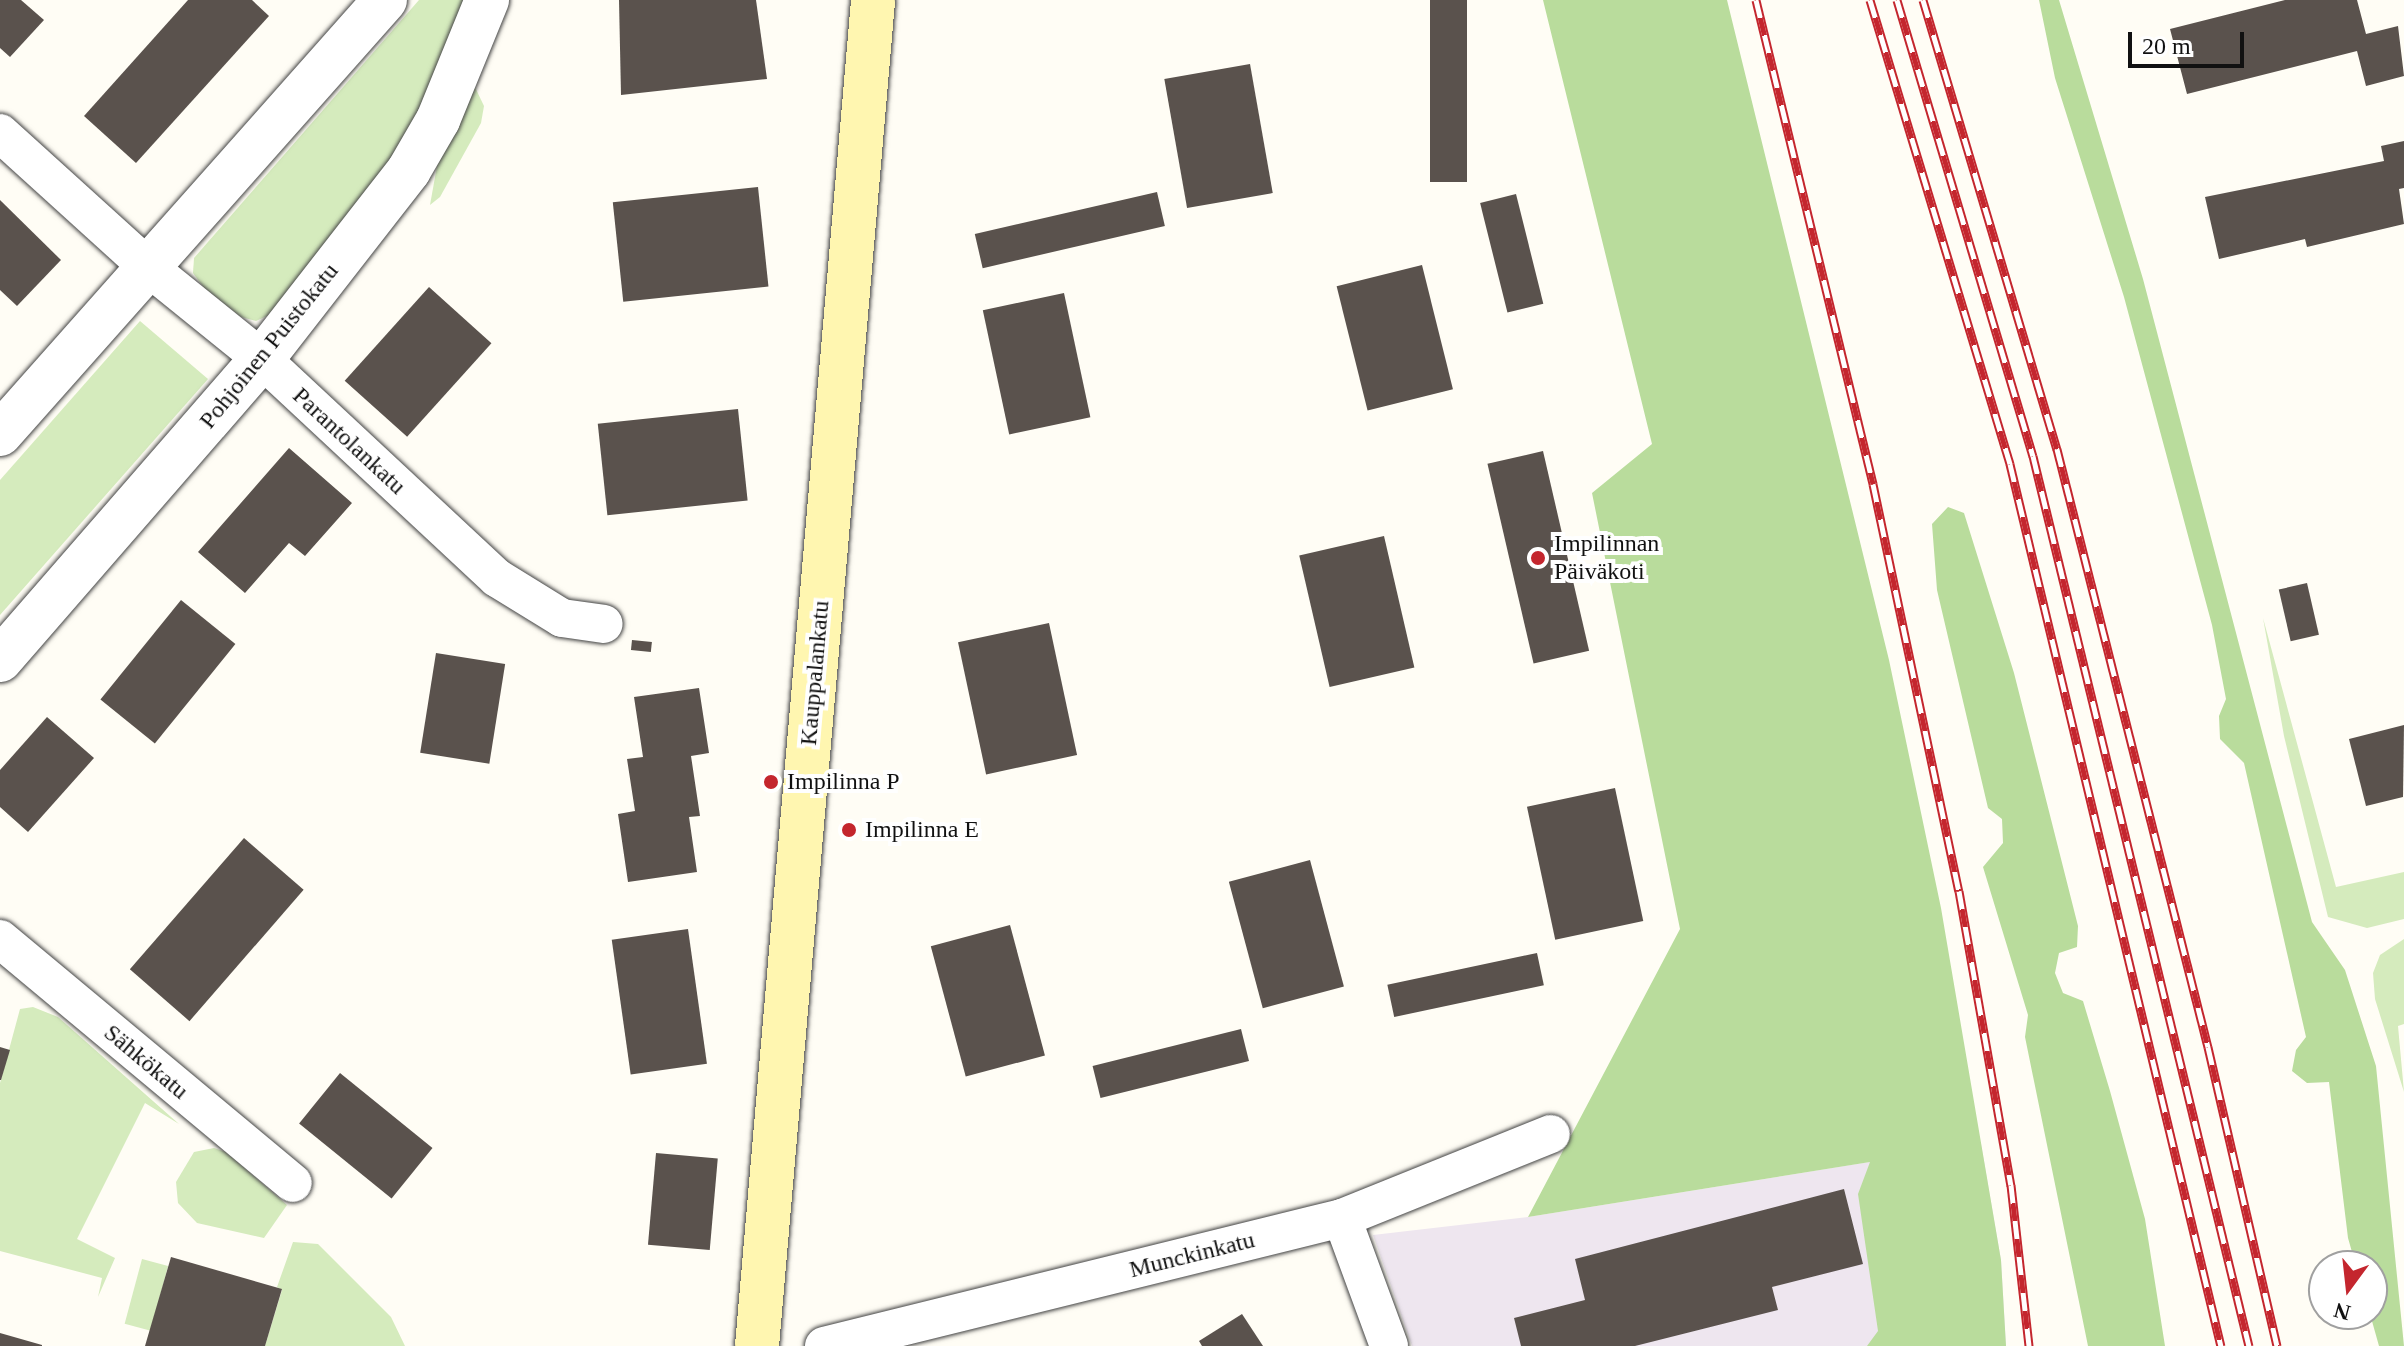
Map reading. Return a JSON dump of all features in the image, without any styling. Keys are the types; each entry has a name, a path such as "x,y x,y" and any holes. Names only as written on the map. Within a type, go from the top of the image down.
{"main road":[{"name":"Kauppalankatu","path":"757,1346 873,0"}],"street":[{"path":"0,434 385,0"},
{"name":"Pohjoinen Puistokatu","path":"0,660 262,359 409,170 438,120 487,0"},
{"name":"Parantolankatu","path":"0,133 148,267 262,359 519,595 562,618 604,624"},
{"name":"Sähkökatu","path":"0,939 293,1183"},
{"name":"Munckinkatu","path":"824,1346 1342,1218 1551,1134"},
{"path":"1342,1218 1389,1346"}],"shaded area":[{"path":"1981,1144 2001,1260 2006,1346 1412,1346 1373,1235 1528,1217"}],"green space":[{"path":"419,0 469,0 418,134 269,315 256,321 241,317 204,288 193,273 194,258"},
{"path":"1543,0 1727,0 1889,660 1941,908 2001,1260 2006,1346 1867,1346 1878,1331 1858,1194 1870,1162 1528,1217 1680,929 1592,493 1652,444"},
{"path":"2039,0 2059,0 2143,279 2312,922 2345,970 2376,1066 2404,1346 2379,1346 2374,1330 2388,1330 2388,1250 2351,1250 2348,1238 2329,1082 2307,1083 2292,1071 2296,1050 2306,1037 2244,763 2220,739 2219,716 2226,699 2212,625 2124,297 2055,78"},
{"path":"473,83 484,106 481,123 440,197 430,205 437,166"},
{"path":"140,321 208,379 0,615 0,480"},
{"path":"1948,507 1964,513 2014,673 2078,926 2077,947 2059,953 2055,973 2063,993 2083,1001 2110,1091 2145,1219 2165,1346 2088,1346 2025,1037 2028,1015 1983,867 2003,843 2002,819 1988,808 1937,590 1932,524"},
{"path":"2263,618 2336,887 2404,872 2404,919 2367,928 2328,917 2284,736"},
{"path":"2404,939 2404,1024 2398,1026 2404,1092 2375,999 2373,973 2380,955"},
{"path":"33,1007 58,1017 179,1124 145,1103 77,1239 115,1258 98,1297 102,1278 0,1251 0,1083 20,1009"},
{"path":"214,1148 226,1152 287,1205 264,1238 197,1223 178,1203 176,1182 194,1152"},
{"path":"293,1242 318,1244 391,1317 405,1346 265,1346 282,1290 277,1287"},
{"path":"142,1259 168,1266 151,1331 125,1324"}],"building":[{"path":"0,0 21,0 44,20 10,57 0,48"},
{"path":"188,0 252,0 269,16 136,163 84,116"},
{"path":"619,0 756,0 767,79 621,95"},
{"path":"1430,0 1467,0 1467,182 1430,182"},
{"path":"2285,0 2357,0 2366,34 2398,26 2404,76 2366,86 2357,51 2187,94 2170,29"},
{"path":"1250,64 1273,193 1187,208 1164,79"},
{"path":"2404,141 2404,188 2399,189 2404,224 2307,247 2305,239 2219,259 2205,197 2384,161 2381,146"},
{"path":"758,187 768,286 623,302 613,202"},
{"path":"1157,192 1165,226 983,268 975,234"},
{"path":"1516,194 1543,304 1507,313 1480,203"},
{"path":"0,200 61,260 17,306 0,290"},
{"path":"1422,265 1453,389 1368,410 1337,286"},
{"path":"429,287 491,343 407,437 345,381"},
{"path":"1064,293 1090,417 1009,434 983,310"},
{"path":"738,409 748,500 607,515 598,424"},
{"path":"289,448 352,503 305,556 289,543 245,593 198,552"},
{"name":"Impilinnan Päiväkoti","path":"1543,451 1589,651 1534,664 1487,464"},
{"path":"1384,536 1414,668 1330,687 1299,556"},
{"path":"2307,583 2319,635 2291,641 2279,590"},
{"path":"181,600 235,644 155,744 100,699"},
{"path":"1049,623 1077,755 986,774 958,642"},
{"path":"632,640 652,642 651,652 631,650"},
{"path":"436,653 505,664 489,764 420,753"},
{"path":"699,688 709,753 691,756 700,816 689,817 697,872 628,882 618,814 635,811 627,759 643,757 634,697"},
{"path":"47,717 94,758 28,832 0,807 0,770"},
{"path":"2404,725 2403,797 2366,806 2349,739"},
{"path":"1615,788 1643,921 1555,940 1527,807"},
{"path":"244,838 304,890 189,1021 130,969"},
{"path":"1310,860 1344,987 1263,1008 1229,882"},
{"path":"1010,925 1045,1055 966,1077 931,946"},
{"path":"688,929 707,1064 631,1074 612,940"},
{"path":"1537,953 1544,985 1394,1017 1387,985"},
{"path":"1241,1029 1249,1061 1101,1098 1093,1066"},
{"path":"0,1047 10,1050 1,1080 0,1080"},
{"path":"340,1073 432,1148 392,1198 299,1124"},
{"path":"656,1153 718,1158 710,1250 648,1245"},
{"path":"1844,1189 1863,1264 1772,1287 1778,1310 1635,1346 1521,1346 1514,1318 1585,1300 1575,1259"},
{"path":"171,1257 282,1289 265,1346 145,1346"},
{"path":"1242,1314 1263,1346 1202,1346 1199,1341"},
{"path":"0,1333 42,1345 42,1346 0,1346"}],"railway":[{"path":"1756,0 1873,484 1959,891 2011,1185 2029,1346"},
{"path":"1870,0 2010,464 2221,1346"},
{"path":"1897,0 2033,456 2249,1346"},
{"path":"1923,0 2057,449 2208,1047 2277,1346"}],"place":[{"name":"Impilinnan Päiväkoti","path":"1538,558"},
{"name":"Impilinna P","path":"771,782"},
{"name":"Impilinna E","path":"849,830"}]}
